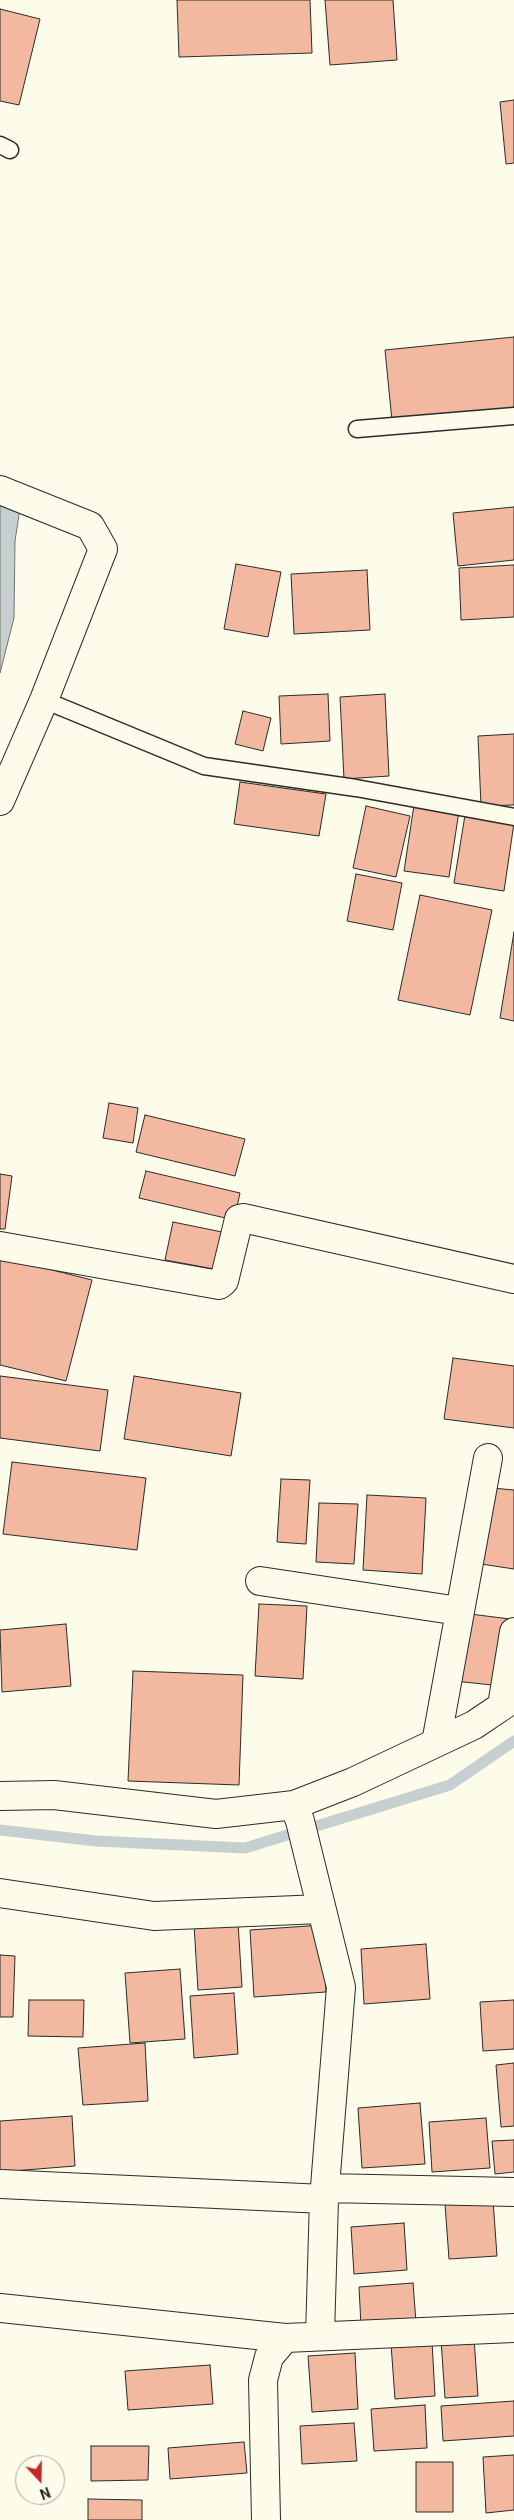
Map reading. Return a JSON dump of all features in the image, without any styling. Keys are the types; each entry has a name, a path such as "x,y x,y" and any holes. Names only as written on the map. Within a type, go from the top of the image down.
{"street":[{"path":"0,490 90,526 103,549 44,700 0,801"},
{"path":"0,1246 219,1285 224,1281 239,1219 243,1218 514,1279"},
{"path":"436,1743 488,1458"},
{"path":"260,1581 459,1611"},
{"path":"0,1796 54,1795 216,1814 297,1813 354,1782 474,1725 508,1702 514,1632"},
{"path":"297,1813 341,1987 325,2194 320,2335"},
{"path":"0,1892 154,1916 322,1909"},
{"path":"0,2184 325,2194 514,2192"},
{"path":"0,2308 285,2338 514,2328"},
{"path":"266,2520 263,2380 269,2357 285,2338"}],"lane":[{"path":"357,429 514,416"},
{"path":"44,700 204,766 365,789 514,817"}],"shaded area":[{"path":"0,495 21,502 15,541 14,618 0,673"}],"building":[{"path":"177,0 310,0 312,53 179,57"},
{"path":"325,0 393,0 397,60 330,65"},
{"path":"0,9 40,19 19,105 0,101"},
{"path":"514,100 514,163 506,164 500,102"},
{"path":"514,337 514,409 392,421 385,350"},
{"path":"514,507 514,560 458,566 453,513"},
{"path":"236,564 281,572 268,637 224,629"},
{"path":"514,565 514,617 461,620 459,568"},
{"path":"367,570 370,630 294,634 291,574"},
{"path":"328,694 330,741 281,744 279,696"},
{"path":"385,694 389,776 344,779 340,697"},
{"path":"243,711 271,718 263,751 235,744"},
{"path":"514,734 514,805 481,806 478,736"},
{"path":"240,782 326,794 319,836 234,824"},
{"path":"414,805 459,811 449,877 404,871"},
{"path":"366,806 410,816 396,877 353,868"},
{"path":"465,815 514,823 504,891 454,883"},
{"path":"356,874 402,883 393,930 347,921"},
{"path":"420,895 492,910 470,1015 398,1000"},
{"path":"514,932 514,1021 500,1018"},
{"path":"109,1103 138,1108 133,1143 103,1138"},
{"path":"145,1115 245,1139 235,1176 136,1152"},
{"path":"146,1171 240,1193 234,1220 139,1198"},
{"path":"0,1174 12,1176 5,1229 0,1229"},
{"path":"173,1222 222,1232 214,1269 165,1260"},
{"path":"0,1257 92,1280 66,1381 0,1365"},
{"path":"453,1358 514,1366 514,1428 444,1419"},
{"path":"0,1376 108,1390 100,1451 0,1438"},
{"path":"134,1376 241,1393 231,1456 124,1439"},
{"path":"12,1462 146,1478 137,1550 3,1534"},
{"path":"281,1479 310,1480 306,1544 277,1542"},
{"path":"492,1488 514,1490 514,1569 481,1564"},
{"path":"367,1495 426,1498 422,1574 363,1570"},
{"path":"319,1503 358,1504 354,1564 316,1562"},
{"path":"259,1604 307,1606 303,1679 255,1676"},
{"path":"462,1613 510,1619 502,1686 454,1681"},
{"path":"66,1624 71,1686 2,1692 0,1630"},
{"path":"133,1671 243,1675 239,1785 128,1781"},
{"path":"238,1922 242,1987 198,1990 194,1925"},
{"path":"322,1925 326,1992 254,1997 250,1930"},
{"path":"426,1944 430,1999 364,2004 361,1949"},
{"path":"0,1955 15,1956 13,2017 0,2017"},
{"path":"180,1969 185,2039 130,2043 125,1973"},
{"path":"234,1993 238,2054 194,2058 190,1996"},
{"path":"29,2000 84,2000 83,2037 28,2036"},
{"path":"514,2000 514,2049 483,2051 480,2002"},
{"path":"145,2043 148,2101 83,2105 78,2048"},
{"path":"514,2063 514,2126 501,2127 496,2065"},
{"path":"420,2103 425,2164 362,2168 358,2108"},
{"path":"72,2116 75,2166 0,2172 0,2121"},
{"path":"486,2118 490,2168 432,2172 429,2122"},
{"path":"514,2140 514,2172 495,2174 492,2141"},
{"path":"493,2200 497,2256 449,2259 445,2204"},
{"path":"404,2223 407,2270 354,2274 351,2227"},
{"path":"413,2283 416,2322 361,2326 359,2287"},
{"path":"474,2338 478,2396 445,2398 441,2340"},
{"path":"432,2341 435,2396 395,2399 391,2344"},
{"path":"355,2353 358,2409 312,2412 308,2356"},
{"path":"210,2365 213,2404 128,2410 125,2371"},
{"path":"514,2401 514,2436 443,2441 441,2406"},
{"path":"425,2405 427,2448 374,2451 371,2409"},
{"path":"354,2423 357,2461 302,2464 300,2426"},
{"path":"244,2442 247,2473 170,2479 168,2448"},
{"path":"91,2446 149,2446 148,2480 91,2481"},
{"path":"514,2455 514,2510 486,2513 483,2457"},
{"path":"416,2462 453,2462 453,2512 416,2512"},
{"path":"88,2499 142,2500 142,2520 88,2520"}],"waterway":[{"path":"0,1830 96,1841 245,1848 450,1785 514,1741"}]}
